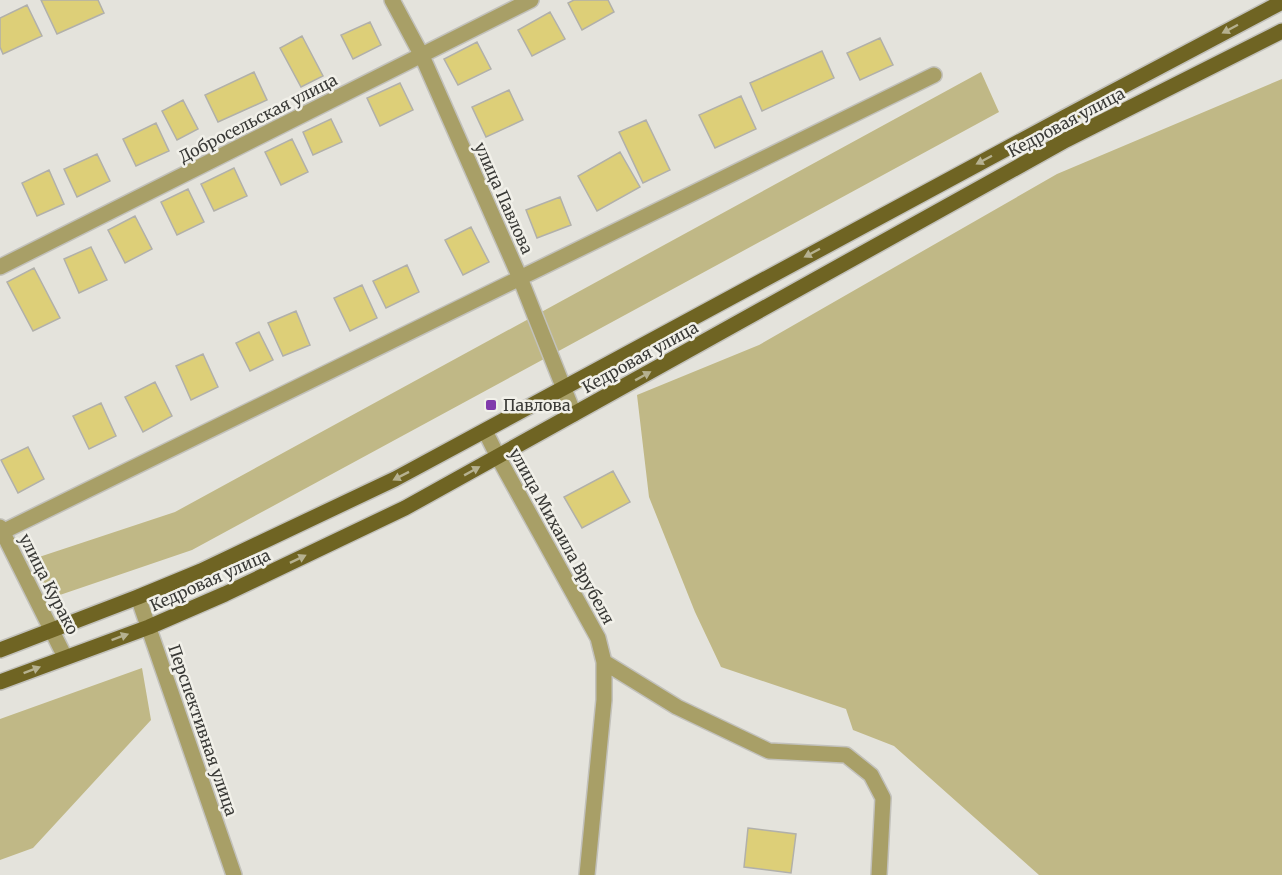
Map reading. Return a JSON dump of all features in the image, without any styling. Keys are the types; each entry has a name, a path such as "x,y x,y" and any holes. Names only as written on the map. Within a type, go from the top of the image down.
{"main road":[{"name":"Кедровая улица","path":"0,650 201,571 363,494 486,431 1034,133 1282,2"},
{"name":"Кедровая улица","path":"0,682 149,627 225,594 405,508 1066,140 1282,31"}],"street":[{"name":"улица Павлова","path":"392,0 422,56 520,278 574,414"},
{"name":"Добросельская улица","path":"0,267 531,0"},
{"path":"1,530 934,75"},
{"name":"улица Михаила Врубеля","path":"486,431 498,457 598,638 604,662 604,700 587,875"},
{"name":"улица Курако","path":"1,530 65,657"},
{"name":"Перспективная улица","path":"138,597 234,875"},
{"path":"604,662 677,707 769,751 846,755 871,776 883,798 879,875"}],"shaded area":[{"path":"981,72 999,112 192,550 51,598 27,561 175,512"},
{"path":"1282,79 1282,875 1039,875 894,746 853,730 846,709 721,667 695,612 649,497 637,395 759,345 1057,174"},
{"path":"142,668 151,720 33,848 0,860 0,719"}],"building":[{"path":"41,0 98,0 104,13 57,34"},
{"path":"574,0 608,0 614,12 582,30 568,3"},
{"path":"27,5 42,36 3,54 0,47 0,18"},
{"path":"550,12 565,39 532,56 518,30"},
{"path":"370,22 381,45 353,59 341,35"},
{"path":"302,36 323,76 301,87 280,48"},
{"path":"880,38 893,65 860,80 847,53"},
{"path":"477,42 491,69 458,85 444,59"},
{"path":"822,51 834,78 762,111 750,83"},
{"path":"254,72 267,100 218,122 205,95"},
{"path":"400,83 413,110 380,126 367,98"},
{"path":"509,90 523,120 486,137 472,107"},
{"path":"741,96 756,129 715,148 699,115"},
{"path":"183,100 198,129 177,140 162,111"},
{"path":"331,119 342,142 313,155 303,132"},
{"path":"646,120 670,170 643,183 619,132"},
{"path":"156,123 169,151 136,166 123,139"},
{"path":"292,139 308,172 281,185 265,152"},
{"path":"620,152 640,187 597,211 578,176"},
{"path":"97,154 110,181 77,197 64,169"},
{"path":"234,168 247,196 214,211 201,184"},
{"path":"49,170 64,204 37,216 22,183"},
{"path":"188,189 204,222 177,235 161,202"},
{"path":"560,197 571,225 537,238 526,210"},
{"path":"135,216 152,249 125,263 108,230"},
{"path":"471,227 489,262 463,275 445,240"},
{"path":"91,247 107,280 79,293 64,259"},
{"path":"407,265 419,292 386,308 373,281"},
{"path":"34,268 60,318 33,331 7,282"},
{"path":"362,285 377,318 350,331 334,298"},
{"path":"296,311 310,345 283,356 268,323"},
{"path":"259,332 273,360 250,371 236,343"},
{"path":"203,354 218,387 191,400 176,366"},
{"path":"155,382 172,416 143,432 125,397"},
{"path":"101,403 116,436 89,449 73,416"},
{"path":"28,447 44,479 18,493 1,460"},
{"path":"613,471 630,502 582,528 564,497"},
{"path":"748,828 796,834 791,873 744,867"}],"place":[{"name":"Павлова","path":"491,405"}]}
